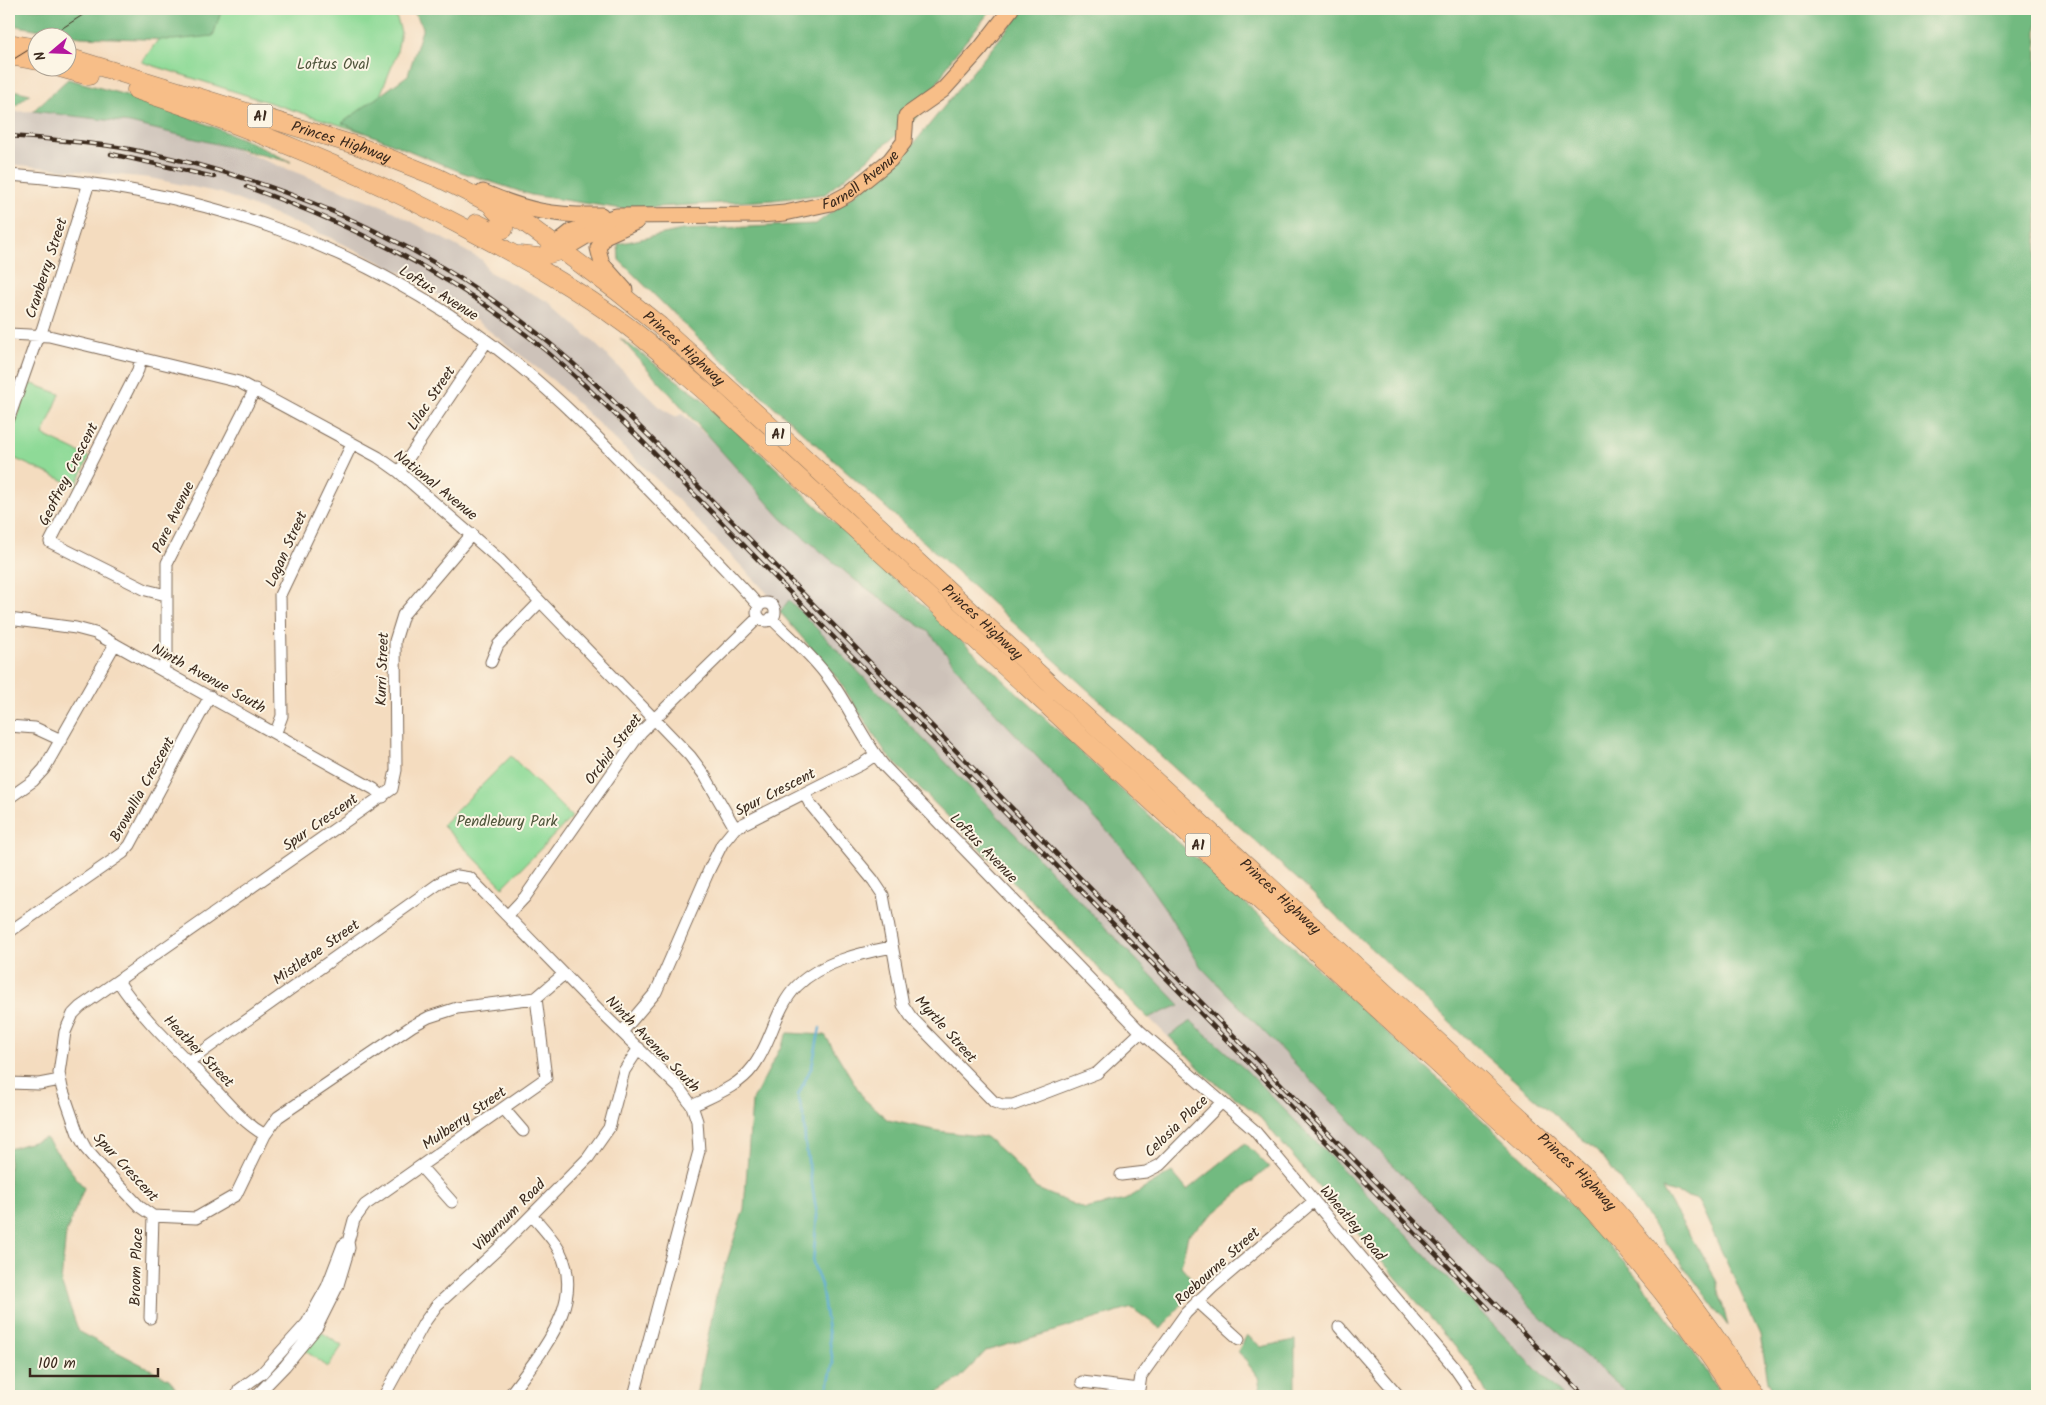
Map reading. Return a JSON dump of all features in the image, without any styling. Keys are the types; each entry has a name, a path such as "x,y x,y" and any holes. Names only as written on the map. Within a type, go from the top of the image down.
{"highway":[{"path":"9,42 28,46"},
{"path":"9,56 28,59"},
{"name":"Princes Highway","path":"78,60 361,147 450,183 525,223 660,326 1584,1176 1622,1216 1678,1284 1754,1396"},
{"name":"Princes Highway","path":"78,74 202,113 402,195 544,271 625,325 710,396 1562,1178 1601,1218 1653,1279 1696,1335 1736,1396"},
{"path":"402,195 440,206 495,232 502,232 505,228 505,221 487,202"},
{"path":"508,251 532,257 558,250 557,264 562,272 625,325"}],"main road":[{"name":"Farnell Avenue","path":"558,250 631,218 785,214 831,203 848,194 890,160 904,142 906,116 943,90 980,49 1011,9"},
{"path":"450,183 476,189 514,205 539,212 631,218"},
{"path":"631,218 604,238 598,248 598,256 607,272 660,326"}],"street":[{"name":"Loftus Avenue","path":"9,175 89,183 185,200 222,210 306,239 393,281 487,341 524,370 597,435 759,612 764,620 771,618 802,647 830,680 875,755 1141,1032 1196,1081"},
{"name":"Cranberry Street","path":"9,418 36,341 40,335 89,183"},
{"name":"National Avenue","path":"9,334 40,335 141,357 239,382 378,457 399,472 472,534 654,719 698,766 735,828"},
{"name":"Lilac Street","path":"399,472 487,341"},
{"name":"Geoffrey Crescent","path":"141,357 138,370 50,542 146,590 166,595"},
{"name":"Pare Avenue","path":"163,669 168,656 167,563 255,389"},
{"name":"Logan Street","path":"276,732 282,716 280,595 352,444"},
{"name":"Kurri Street","path":"383,797 392,789 395,782 395,641 399,623 403,615 472,534"},
{"path":"491,662 498,645 540,602"},
{"name":"Orchid Street","path":"508,915 525,897 641,732 759,612"},
{"name":"Ninth Avenue South","path":"9,619 87,630 163,669 276,732 374,789 383,797"},
{"path":"9,798 39,776 115,644"},
{"name":"Browallia Crescent","path":"9,932 123,853 130,845 210,696"},
{"path":"9,726 35,728 60,740"},
{"name":"Spur Crescent","path":"622,1032 656,992 722,844 735,828 805,794 875,755"},
{"name":"Myrtle Street","path":"805,794 810,804 879,887 886,906 903,1005 912,1017 991,1099 1002,1105 1012,1105 1097,1073 1141,1032"},
{"name":"Spur Crescent","path":"383,797 73,1014 65,1032 61,1050 60,1080 82,1143 123,1189 153,1216 196,1218 231,1199 240,1188 265,1135 278,1117 429,1017 457,1008 536,998"},
{"name":"Ninth Avenue South","path":"465,876 475,882 679,1088 692,1106 698,1121 699,1151 634,1396"},
{"name":"Mistletoe Street","path":"188,1062 444,880 451,877 465,876"},
{"path":"692,1106 730,1088 753,1066 783,1006 797,986 811,975 832,964 870,951 892,946"},
{"path":"536,998 564,974"},
{"name":"Heather Street","path":"118,981 151,1024 251,1126 265,1135"},
{"name":"Mulberry Street","path":"256,1396 285,1366 317,1327 338,1285 349,1248 348,1242 354,1220 365,1205 546,1078 536,998"},
{"name":"Viburnum Road","path":"384,1396 424,1323 437,1305 532,1215 588,1158 600,1142 608,1128 624,1072 640,1048"},
{"path":"9,1083 38,1084 60,1080"},
{"name":"Wheatley Road","path":"1196,1081 1254,1130 1454,1367 1474,1396"},
{"name":"Celosia Place","path":"1121,1175 1146,1172 1160,1165 1222,1102"},
{"path":"504,1109 523,1131"},
{"path":"421,1167 452,1202"},
{"name":"Roebourne Street","path":"1141,1393 1141,1376 1197,1301 1314,1201"},
{"path":"509,1396 554,1334 564,1309 566,1295 567,1283 561,1255 555,1242 532,1215"},
{"name":"Broom Place","path":"150,1318 153,1216"},
{"name":"Mulberry Street","path":"237,1396 239,1390 262,1373 307,1323 327,1287 343,1245 348,1242"},
{"path":"1197,1301 1239,1339"},
{"path":"1339,1327 1399,1396"},
{"path":"1082,1382 1141,1393"}],"shaded area":[{"path":"33,111 130,123 230,147 383,206 482,260 489,272 549,302 659,406 675,417 682,414 708,437 782,519 855,580 930,633 974,690 1122,847 1164,907 1201,967 1543,1319 1631,1396 1488,1396 1474,1369 1257,1114 1208,1077 888,756 837,678 780,612 767,593 676,498 554,381 461,309 402,273 331,238 221,193 150,178 9,164 9,112"}],"green space":[{"path":"9,9 222,9 213,36 173,40 81,37 78,36 78,28 29,28 9,23"},
{"name":"Loftus Oval","path":"180,9 394,9 401,32 396,56 365,133 142,62"},
{"path":"412,9 992,9 952,58 916,119 825,194 773,200 623,209 531,195 461,172 342,123 408,75 423,27"},
{"path":"1024,9 2037,9 2037,1396 1777,1396 1768,1381 1760,1335 1698,1200 1662,1189 1716,1279 1728,1326 1603,1157 1476,1047 1295,877 697,337 619,260 618,244 682,230 816,224 902,158"},
{"path":"68,79 155,103 250,142 291,162 130,123 33,111"},
{"path":"9,89 30,94 9,111"},
{"path":"620,338 702,399 1142,809 1456,1095 1570,1203 1639,1279 1702,1364 1722,1396 1631,1396 1543,1319 1201,967 1164,907 1122,847 974,690 930,633 855,580 782,519"},
{"path":"30,383 60,394 43,435 89,457 76,486 9,456 9,439"},
{"path":"789,600 1180,1005 1148,1018 888,756 837,678 780,612"},
{"name":"Pendlebury Park","path":"511,756 572,817 503,887 442,825"},
{"path":"1191,1021 1247,1071 1562,1396 1488,1396 1474,1369 1257,1114 1208,1077 1169,1036"},
{"path":"788,1033 825,1035 864,1099 888,1120 938,1131 986,1137 1011,1159 1035,1188 1085,1209 1125,1200 1172,1172 1187,1190 1245,1143 1269,1167 1188,1235 1181,1266 1197,1285 1161,1329 1132,1308 986,1351 959,1379 932,1396 696,1396 717,1291 744,1209 752,1102"},
{"path":"46,1138 84,1188 66,1233 61,1282 79,1332 169,1379 181,1396 9,1396 9,1149"},
{"path":"318,1330 342,1346 328,1367 304,1350"},
{"path":"1247,1335 1261,1347 1295,1340 1295,1396 1262,1396 1258,1377 1238,1351"}],"waterway":[{"path":"820,1028 812,1066 798,1095 804,1119 805,1142 817,1215 813,1263 821,1285 833,1363 826,1396"}],"tram line":[{"path":"63,28 92,9"},
{"path":"9,62 28,50"}],"railway":[{"path":"9,136 129,149 233,175 284,192 334,212 430,260 475,288 538,334 591,380 659,446 1585,1396"},
{"path":"111,154 214,177"},
{"path":"247,187 351,229 418,263 481,302 512,324 566,369 652,451 1489,1309"}]}
